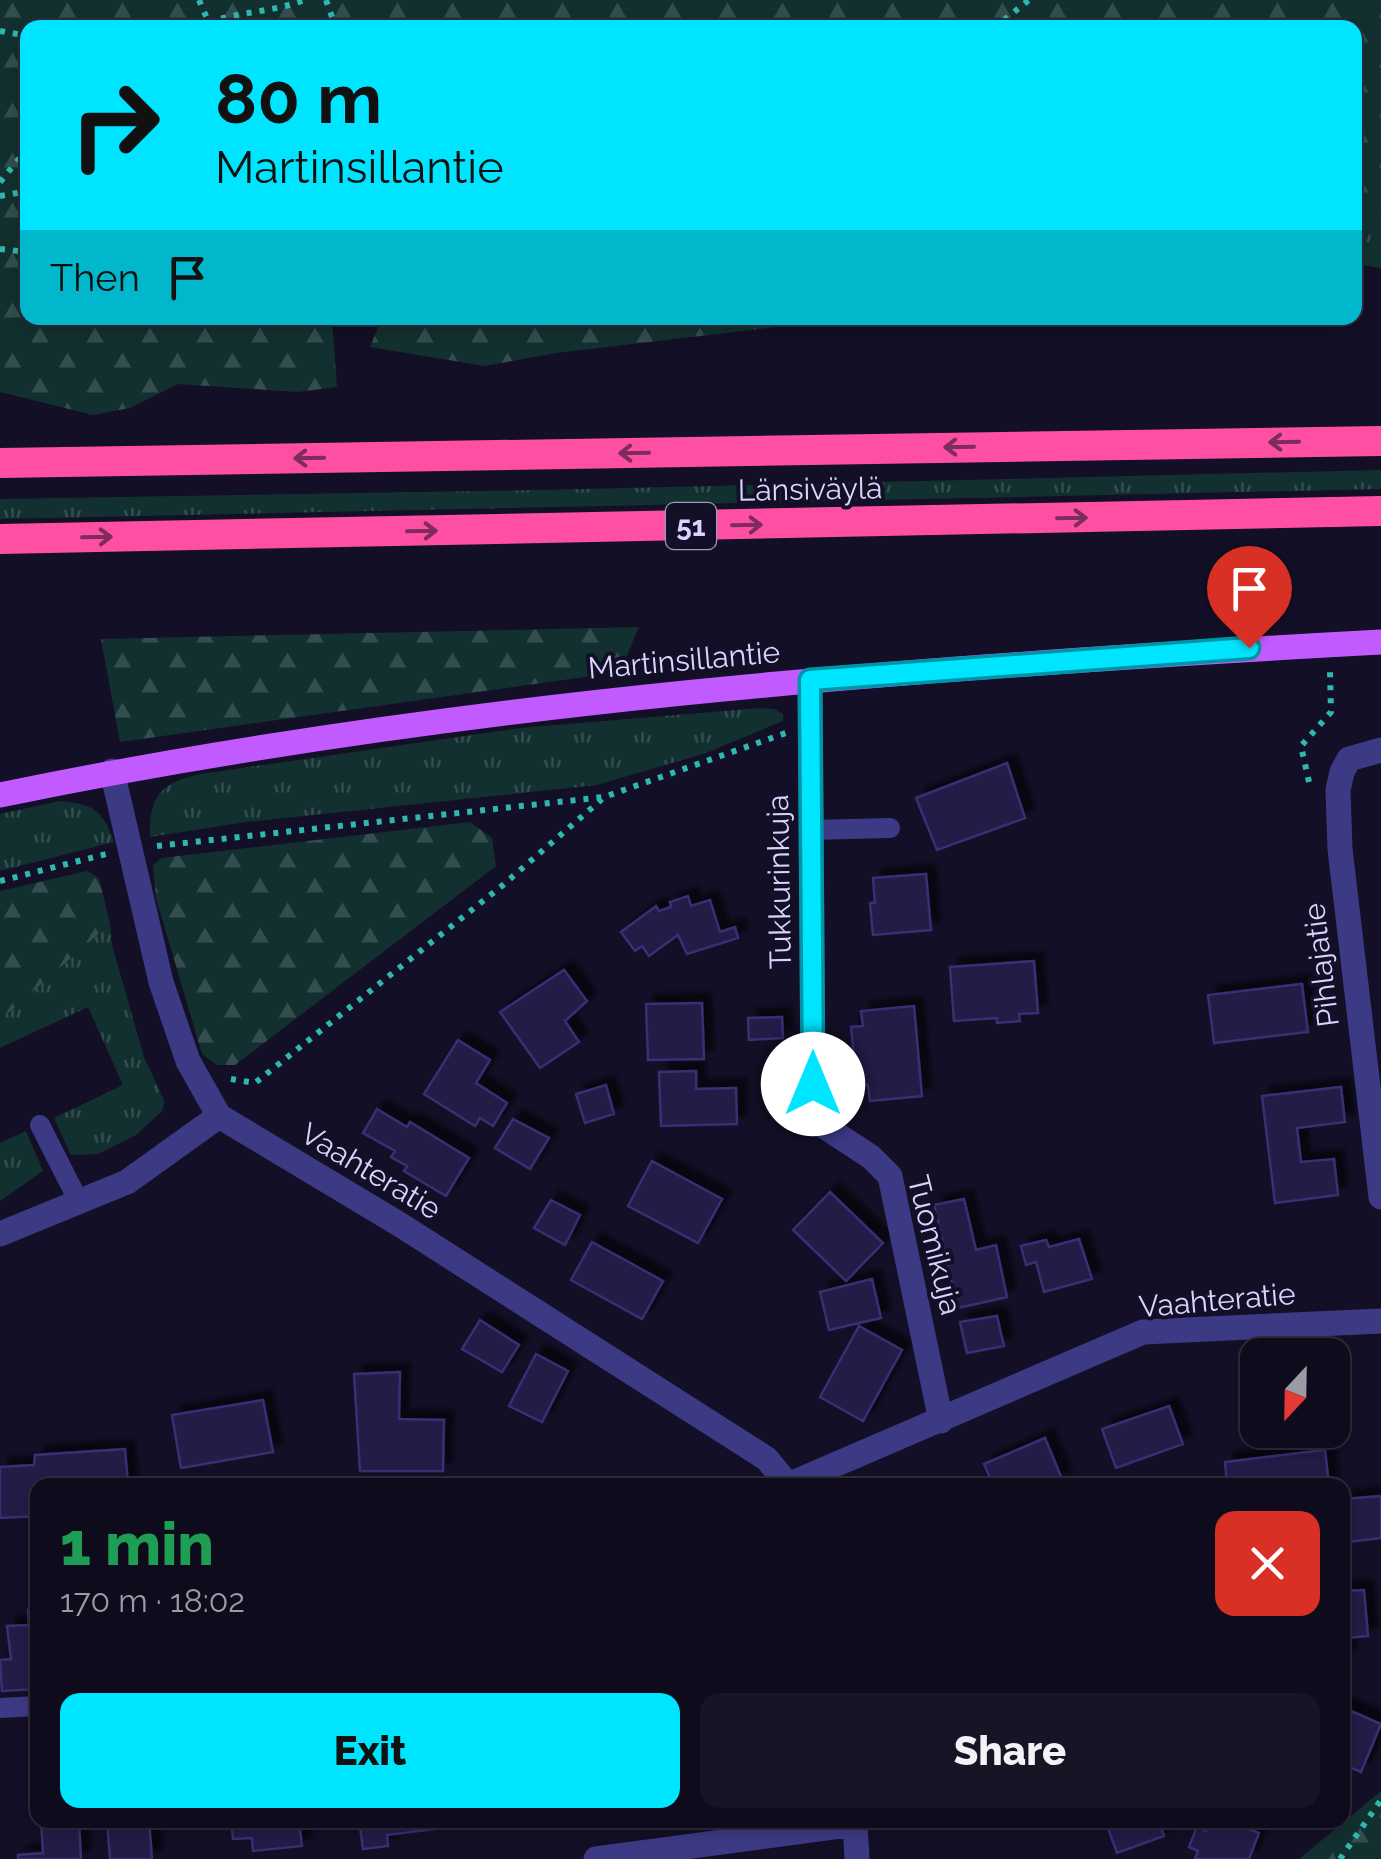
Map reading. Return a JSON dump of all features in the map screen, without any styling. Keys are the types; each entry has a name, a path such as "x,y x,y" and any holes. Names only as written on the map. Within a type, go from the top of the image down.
{"highway":[{"name":"Länsiväylä","path":"0,463 1381,441"},
{"name":"Länsiväylä","path":"0,539 1381,510"}],"main road":[{"name":"Martinsillantie","path":"0,794 286,741 554,705 810,680 1381,642"}],"street":[{"name":"Tukkurinkuja","path":"810,680 813,1084"},
{"name":"Pihlajatie","path":"1381,750 1350,759 1338,790 1340,849 1381,1197"},
{"name":"Vaahteratie","path":"112,772 161,982 188,1060 220,1116 399,1224 768,1459 783,1478"},
{"path":"0,1234 127,1182 220,1116"},
{"name":"Tuomikuja","path":"813,1120 870,1157 890,1176 941,1421"},
{"name":"Vaahteratie","path":"805,1478 1144,1332 1381,1322"},
{"path":"604,1858 812,1828"},
{"path":"854,1828 857,1859"}],"lane":[{"path":"811,830 890,828"},
{"path":"40,1124 78,1202"},
{"path":"0,1708 30,1706"}],"path":[{"path":"231,20 278,11 304,0"},
{"path":"1004,20 1029,0"},
{"path":"0,182 20,158"},
{"path":"128,850 604,797 810,723"},
{"path":"202,1086 220,1078 255,1082 503,884 604,797"},
{"path":"0,880 109,853 112,871"},
{"path":"1340,1859 1381,1800"}],"green space":[{"path":"0,0 1381,0 1381,209 1362,191 1362,20 20,20 20,325 333,325 337,387 298,392 178,384 130,408 93,415 0,392"},
{"path":"1362,191 1381,209 1381,268 1362,265"},
{"path":"379,325 794,325 556,353 485,366 370,347"},
{"path":"1381,470 1381,489 0,519 0,499"},
{"path":"639,627 620,672 120,742 101,639"},
{"path":"760,708 783,714 783,721 706,753 597,785 246,822 150,837 152,811 160,793 176,781 201,774 520,728"},
{"path":"60,801 95,811 106,823 114,842 0,871 0,814"},
{"path":"470,822 492,838 496,866 235,1065 217,1065 202,1054 156,898 153,866 161,858"},
{"path":"87,871 99,878 110,924 0,1020 0,891"},
{"path":"110,924 112,945 144,1057 164,1100 163,1110 136,1135 98,1154 71,1155 54,1118 123,1085 88,1007 0,1048 0,1020"},
{"path":"26,1131 43,1171 0,1201 0,1143"},
{"path":"1381,1791 1381,1859 1299,1859 1336,1828 1350,1828 1350,1817"}],"building":[{"path":"1007,763 1025,818 937,850 916,798"},
{"path":"926,874 931,930 873,935 873,878"},
{"path":"688,896 691,906 710,900 720,932 735,927 738,938 687,954 678,935 649,956 642,946 635,951 621,932 656,906 659,911"},
{"path":"1034,961 1038,1013 1019,1014 1020,1021 954,1021 950,967"},
{"path":"564,970 587,1001 565,1021 579,1042 540,1068 500,1012"},
{"path":"1302,984 1308,1032 1214,1043 1208,995"},
{"path":"702,1003 704,1059 648,1060 646,1004"},
{"path":"914,1006 922,1096 870,1101 868,1085 857,1086 851,1027 863,1026 861,1011"},
{"path":"782,1017 783,1038 749,1040 748,1018"},
{"path":"458,1040 490,1060 476,1083 507,1103 493,1126 480,1118 475,1126 424,1094"},
{"path":"696,1071 696,1089 736,1088 737,1124 661,1126 659,1072"},
{"path":"606,1085 614,1114 585,1123 576,1094"},
{"path":"1341,1087 1345,1122 1297,1128 1301,1162 1334,1159 1338,1195 1275,1203 1262,1096"},
{"path":"377,1109 407,1127 410,1122 469,1158 446,1196 404,1171 407,1166 391,1157 395,1151 363,1133"},
{"path":"513,1119 549,1138 530,1169 495,1148"},
{"path":"652,1161 722,1199 698,1243 628,1206"},
{"path":"830,1192 883,1243 846,1281 793,1230"},
{"path":"964,1199 976,1250 996,1245 1007,1297 958,1308 934,1205"},
{"path":"551,1200 580,1215 565,1245 534,1228"},
{"path":"1079,1239 1092,1279 1044,1292 1036,1262 1026,1265 1021,1246 1046,1240 1049,1247"},
{"path":"592,1242 663,1281 642,1319 571,1280"},
{"path":"872,1279 881,1318 829,1330 820,1292"},
{"path":"997,1316 1004,1346 967,1353 960,1322"},
{"path":"480,1320 519,1345 502,1372 462,1349"},
{"path":"859,1326 902,1350 863,1421 820,1397"},
{"path":"536,1354 568,1371 542,1422 509,1406"},
{"path":"400,1372 399,1419 444,1420 443,1471 360,1471 354,1374"},
{"path":"263,1400 273,1452 181,1468 172,1415"},
{"path":"1169,1406 1183,1444 1116,1468 1102,1429"},
{"path":"1045,1438 1062,1478 990,1478 984,1464"},
{"path":"125,1449 127,1478 30,1478 30,1516 0,1518 0,1467 34,1465 35,1455"},
{"path":"1325,1450 1328,1478 1226,1478 1225,1462"},
{"path":"1381,1496 1381,1538 1350,1542 1350,1499"},
{"path":"1364,1590 1368,1636 1350,1638 1350,1591"},
{"path":"30,1610 30,1689 2,1691 0,1660 11,1659 7,1626 29,1625"},
{"path":"1350,1710 1381,1724 1361,1772 1350,1767"},
{"path":"41,1828 79,1828 81,1859 18,1859 18,1855 43,1853"},
{"path":"108,1828 150,1828 152,1859 110,1859"},
{"path":"232,1828 300,1828 302,1846 253,1851 252,1838 233,1839"},
{"path":"360,1828 435,1828 387,1835 388,1846 363,1849"},
{"path":"1108,1828 1161,1828 1164,1836 1117,1853"},
{"path":"1197,1828 1246,1828 1259,1833 1249,1859 1195,1859 1198,1851 1189,1847"}],"route":[{"path":"813,1084 810,680 1249,648"}]}
